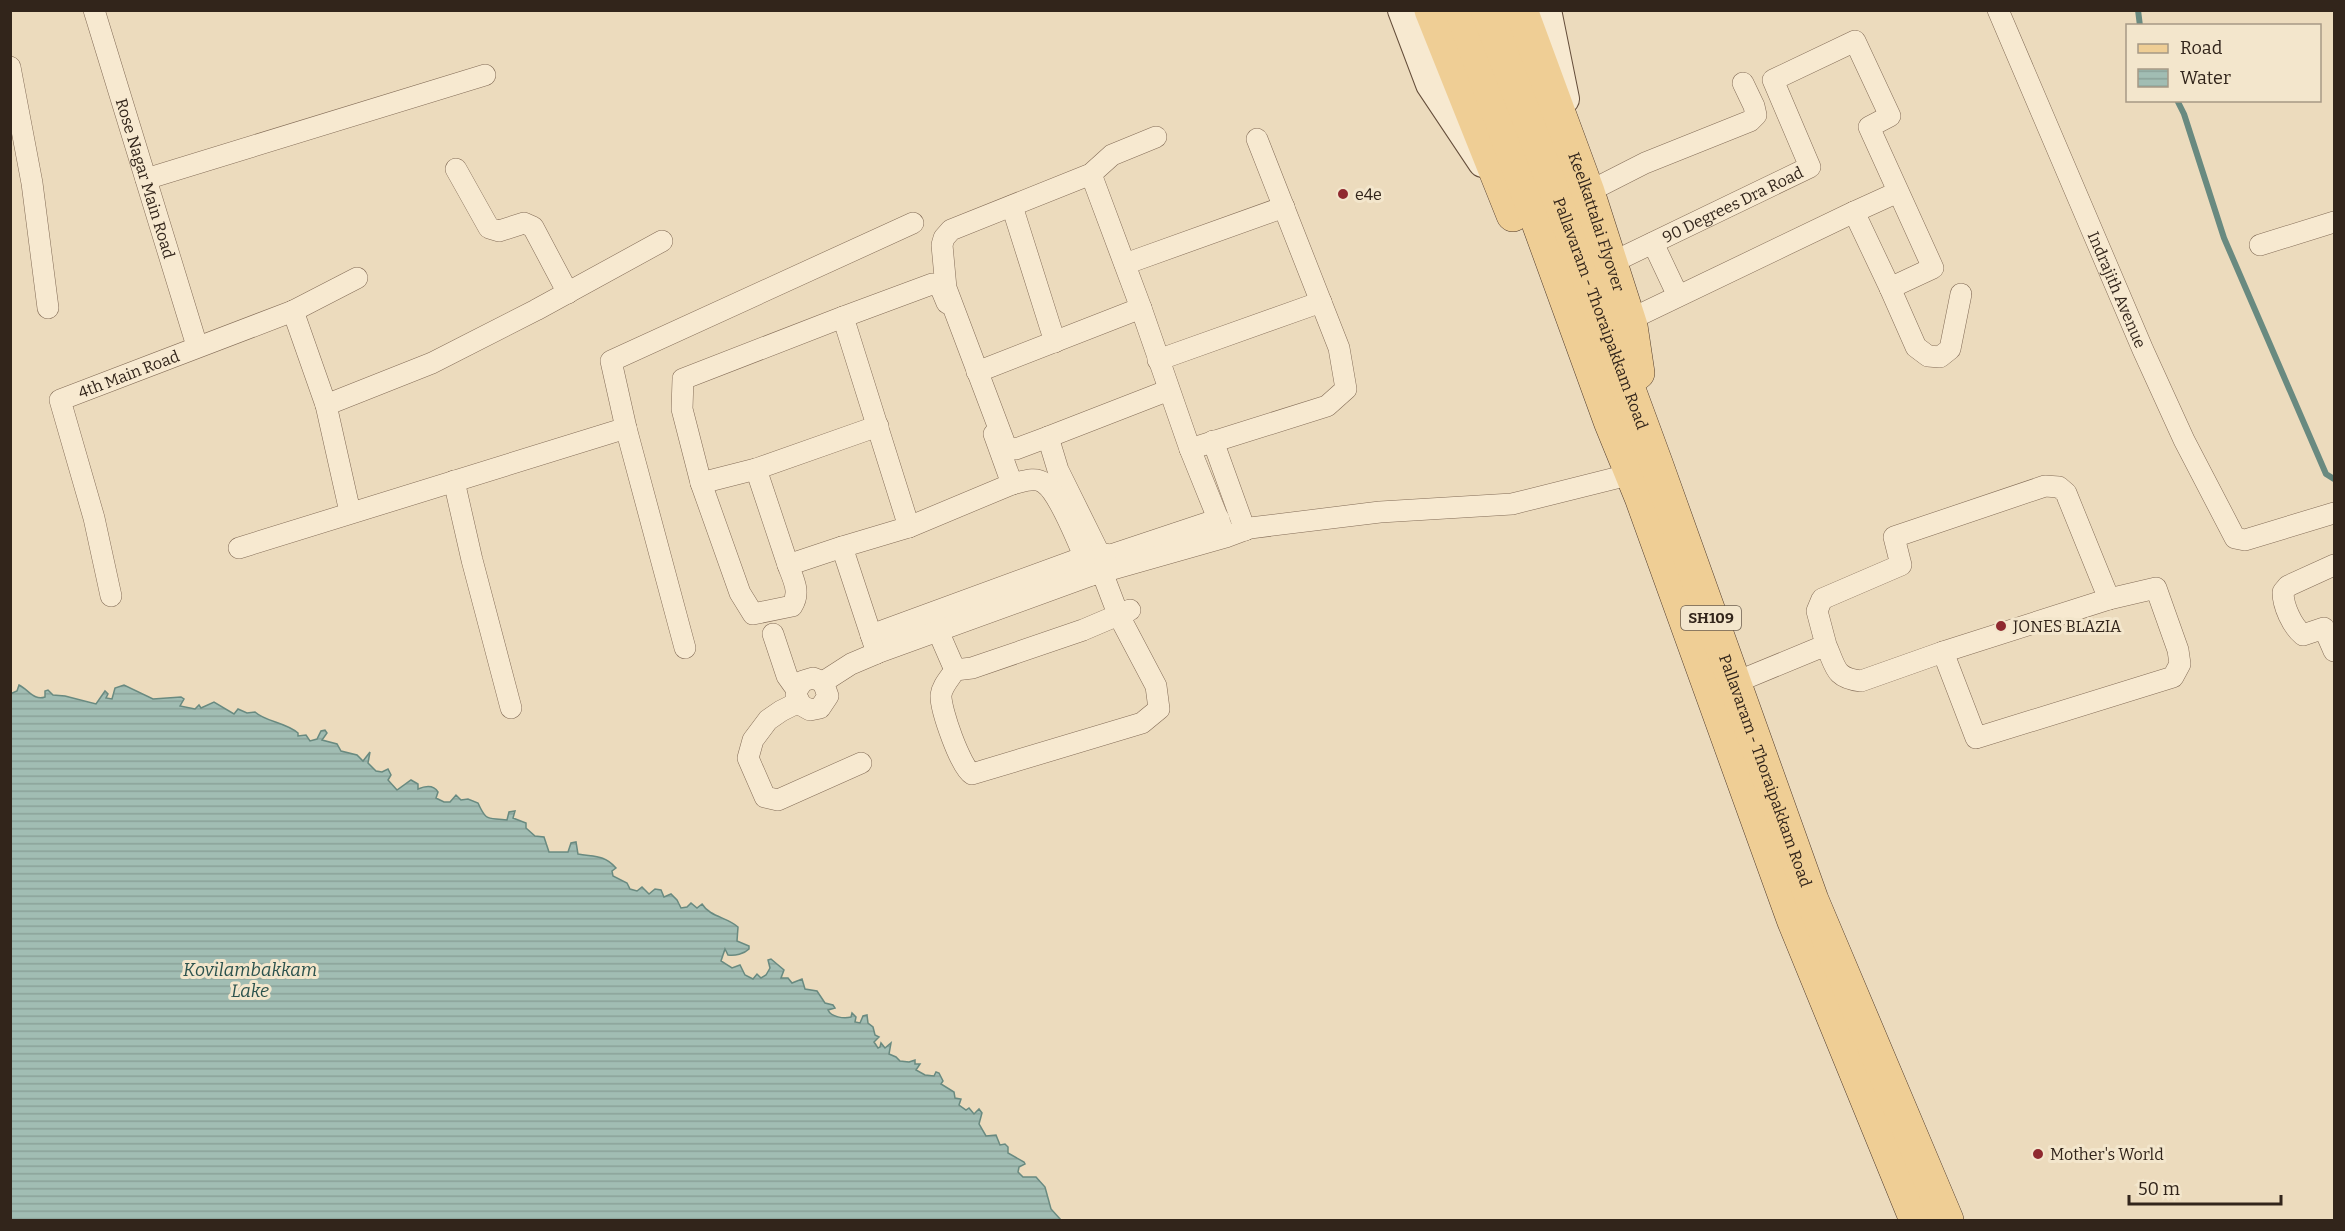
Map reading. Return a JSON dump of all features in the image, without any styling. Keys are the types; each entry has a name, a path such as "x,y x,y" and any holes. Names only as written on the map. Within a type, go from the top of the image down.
{"main road":[{"path":"1431,10 1452,67 1542,284 1610,421"},
{"name":"Pallavaram - Thoraipakkam Road","path":"1461,10 1610,421 1645,460 1734,682 1812,900 1947,1221"},
{"name":"Pallavaram - Thoraipakkam Road","path":"1487,10 1552,180 1793,918 1916,1221"},
{"name":"Keelkattalai Flyover","path":"1521,10 1588,192 1629,320 1645,460"}],"street":[{"name":"Rose Nagar Main Road","path":"94,10 197,346"},
{"path":"1402,10 1431,84 1505,195"},
{"path":"1546,10 1574,153"},
{"name":"Indrajith Avenue","path":"1998,10 2148,360 2209,489 2235,538 2245,540 2334,513"},
{"name":"90 Degrees Dra Road","path":"1611,263 1810,167 1773,80 1855,41 1890,116 1869,127 1933,268 1890,288"},
{"path":"10,67 32,183 48,308"},
{"path":"146,179 485,75"},
{"path":"1588,192 1645,163 1750,121 1756,115 1743,83"},
{"path":"1156,137 1112,155 1091,174 951,230 944,238 942,245 946,288 1006,447 1016,449 1169,390"},
{"path":"1190,449 1327,406 1346,388 1339,348 1257,139"},
{"path":"456,168 489,228 499,231 524,223 532,227 568,293"},
{"path":"1091,174 1142,308 1190,449 1230,529"},
{"path":"1629,320 1898,192"},
{"path":"1012,206 1055,342"},
{"path":"1125,264 1284,207"},
{"path":"1854,212 1916,347 1928,356 1940,357 1950,349 1961,294"},
{"path":"2260,244 2334,222"},
{"path":"685,648 626,428 611,361 913,224"},
{"path":"326,405 432,363 568,293 662,241"},
{"name":"90 Degrees Dra Road","path":"1653,243 1678,296"},
{"name":"4th Main Road","path":"111,596 94,519 60,400 293,311 357,279"},
{"path":"756,469 796,588 796,599 792,606 753,614 740,593 701,483 682,409 683,379 843,317 937,284 942,291 1012,484"},
{"path":"1158,360 1321,302"},
{"path":"976,372 1142,308"},
{"path":"293,311 326,405 350,512"},
{"path":"843,317 909,527"},
{"path":"701,483 756,469 878,426"},
{"path":"239,548 626,428"},
{"path":"1048,437 1058,470 1099,553 1111,555 1230,529 1380,512 1512,504 1645,460"},
{"path":"1213,441 1230,529"},
{"path":"788,565 909,527 1012,484 1032,479 1044,482 1056,496 1093,568 1125,612 1156,686 1159,709 1142,723 972,774 967,771 954,741 941,698 943,688 955,670 972,668 1083,630 1125,612"},
{"path":"454,481 511,708"},
{"path":"1943,652 1976,738 2173,677 2180,664 2178,650 2156,588 2109,599 1943,652 1861,681 1846,680 1840,675 1826,645 1817,611 1822,599 1901,565 1894,537 2044,486 2060,487 2066,493 2109,599"},
{"path":"773,634 787,675 805,708 810,710 820,708 828,696 823,682 851,664 874,644 1093,568 1230,529"},
{"path":"842,547 874,644"},
{"path":"2334,565 2288,586 2283,592 2283,601 2297,630 2303,635 2324,628 2334,651"},
{"path":"874,644 938,632 1093,568"},
{"path":"938,632 955,670"},
{"path":"1734,682 1826,645"},
{"path":"798,696 768,720 753,740 748,758 765,797 778,800 861,764"}],"water":[{"name":"Kovilambakkam Lake","path":"19,685 38,698 45,697 45,691 48,690 53,695 96,704 105,691 108,694 106,698 112,699 115,688 124,685 153,699 181,697 184,699 180,706 195,709 199,705 201,708 214,702 234,714 238,709 247,713 255,712 293,729 298,736 306,735 310,741 317,739 321,731 325,730 327,733 322,740 337,744 341,751 357,755 363,761 370,752 368,763 376,771 382,772 388,769 391,775 388,780 397,790 411,780 418,784 418,789 434,788 438,792 436,798 444,802 450,802 456,795 461,800 468,799 478,803 489,818 507,820 509,812 515,811 513,818 526,823 526,828 535,836 544,837 549,852 568,852 571,843 576,842 578,854 607,860 616,868 612,871 613,876 627,883 630,889 637,891 642,887 649,894 655,889 661,890 664,897 671,894 681,908 691,903 697,908 702,904 709,912 738,927 737,941 749,946 747,951 736,955 728,955 725,949 721,961 732,968 740,965 745,975 753,979 757,974 761,978 766,975 770,968 768,960 771,959 784,970 781,978 788,978 792,983 802,979 805,989 817,991 825,1003 833,1005 835,1008 828,1010 832,1014 848,1018 852,1013 856,1017 855,1022 860,1023 863,1016 867,1015 868,1023 873,1027 875,1035 879,1037 874,1042 878,1048 881,1043 885,1048 891,1043 889,1054 900,1061 915,1060 915,1064 920,1064 916,1070 925,1075 934,1076 936,1072 939,1073 943,1081 941,1084 954,1092 955,1098 961,1099 959,1105 966,1110 969,1108 974,1114 979,1109 982,1113 979,1124 986,1136 996,1135 1000,1145 1005,1144 1008,1147 1008,1153 1024,1162 1025,1164 1019,1167 1018,1172 1023,1177 1036,1177 1045,1187 1051,1209 1061,1220 11,1220 10,694 17,691"}],"waterway":[{"path":"2138,10 2140,24"},
{"path":"2178,102 2184,114 2224,238 2326,474 2334,479"}],"place":[{"name":"e4e","path":"1343,194"},
{"name":"JONES BLAZIA","path":"2001,626"},
{"name":"Mother's World","path":"2038,1154"}]}
